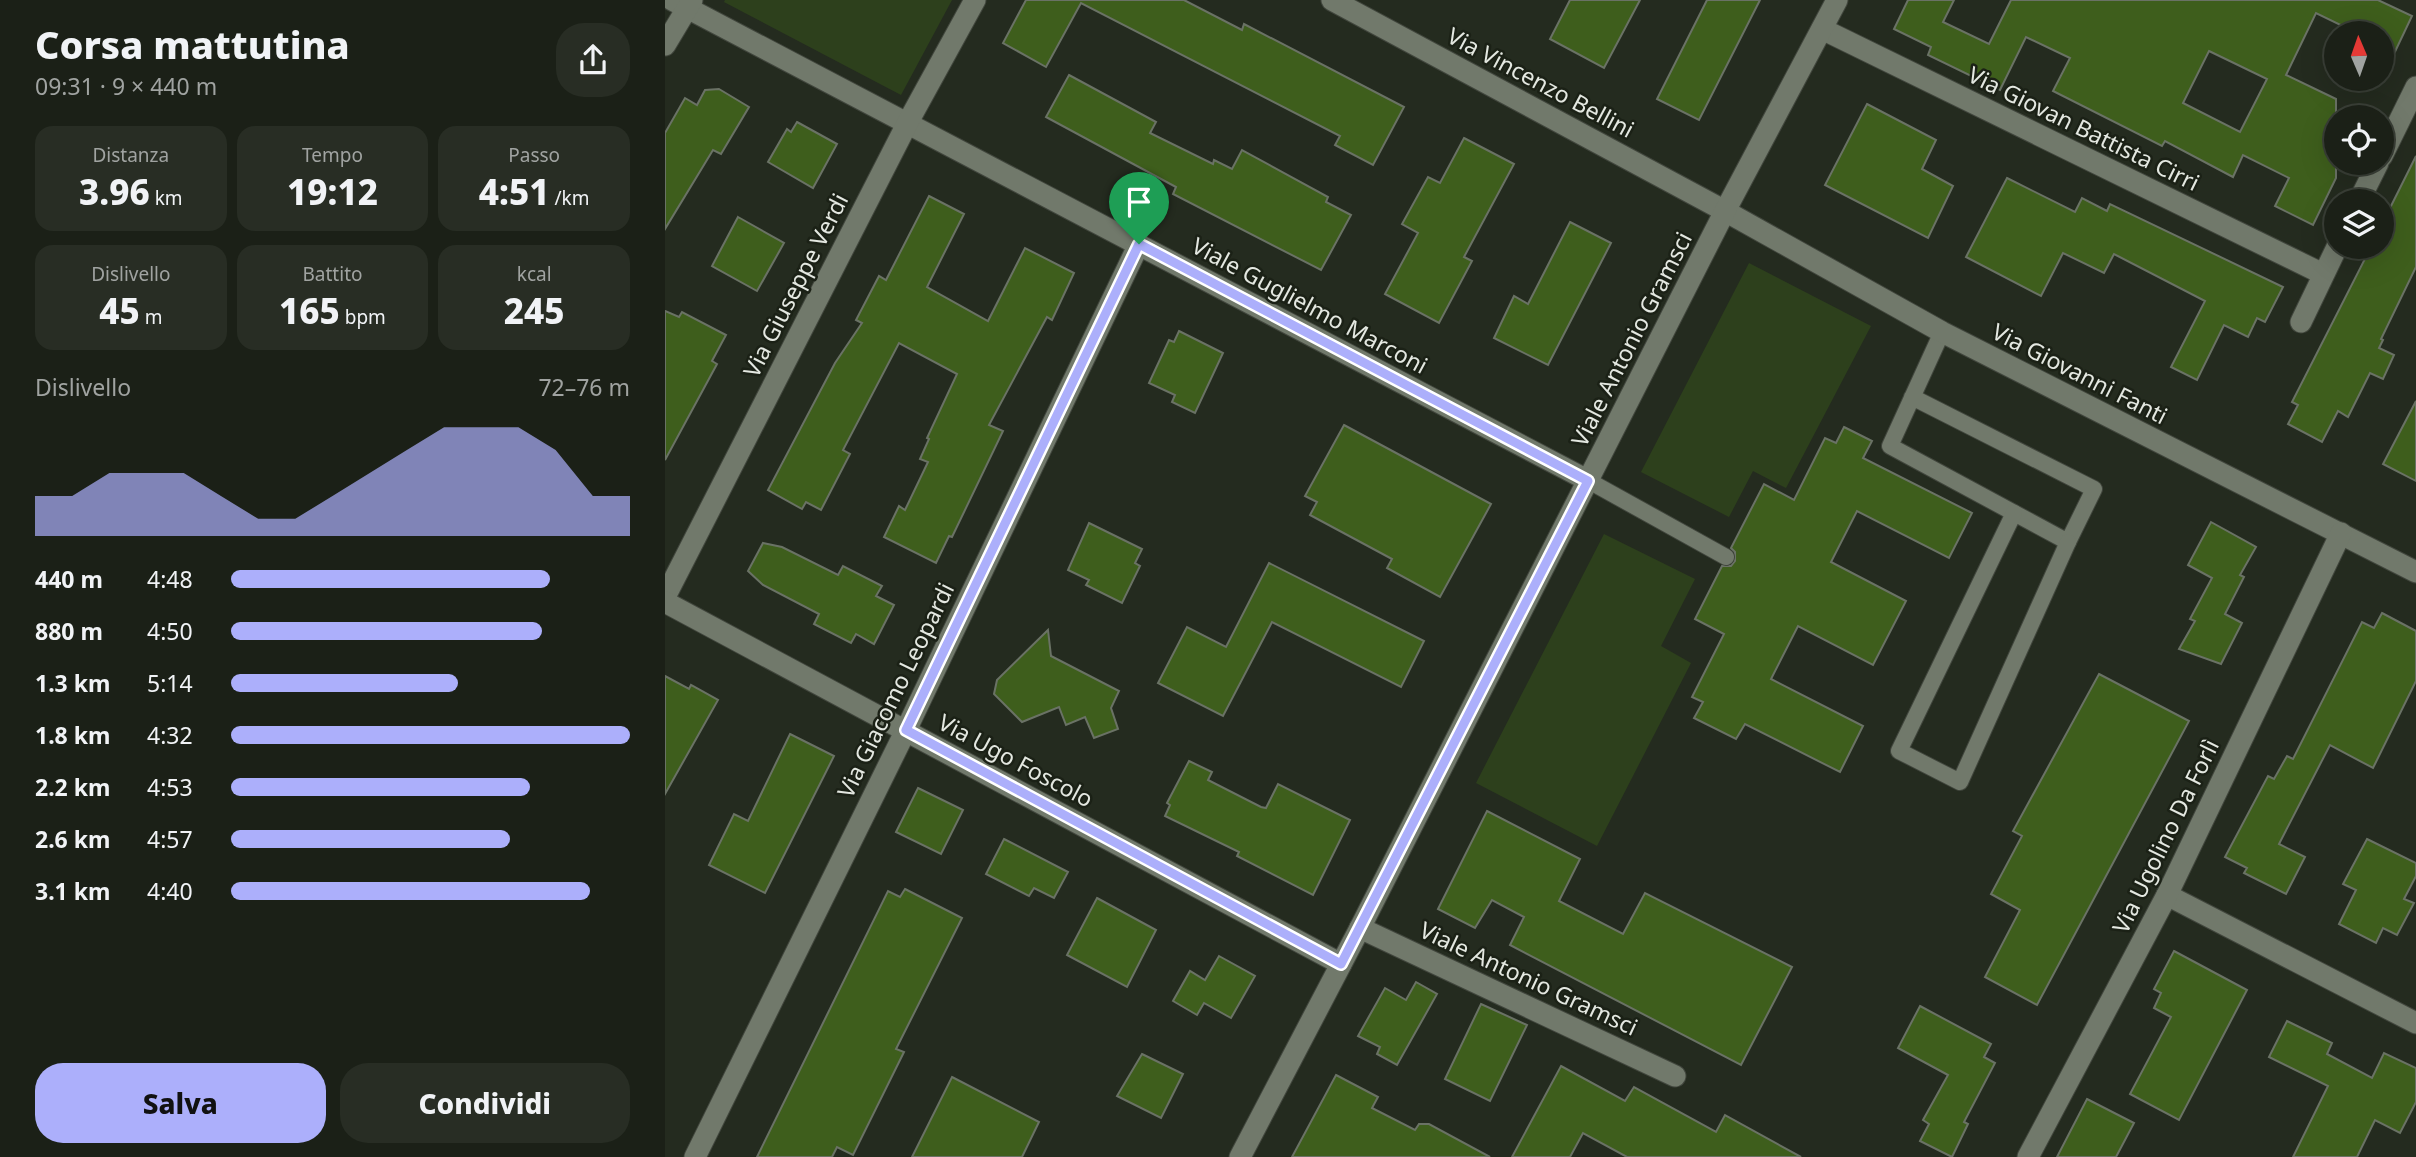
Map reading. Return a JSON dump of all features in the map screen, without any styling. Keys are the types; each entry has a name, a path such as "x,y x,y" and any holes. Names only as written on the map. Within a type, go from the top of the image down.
{"street":[{"name":"Via Giuseppe Verdi","path":"665,599 908,122 975,0"},
{"name":"Via Vincenzo Bellini","path":"1332,0 1725,211"},
{"name":"Viale Antonio Gramsci","path":"1240,1157 1360,928 1725,211 1837,0"},
{"name":"Viale Guglielmo Marconi","path":"683,3 1588,481"},
{"path":"665,45 683,3"},
{"name":"Via Giovan Battista Cirri","path":"1822,29 2323,274"},
{"path":"2394,132 2416,87"},
{"name":"Via Giovanni Fanti","path":"1725,211 1942,332 2416,572"},
{"name":"Via Giacomo Leopardi","path":"695,1157 906,730 1139,244"},
{"path":"2301,323 2331,259"},
{"name":"Via Ugolino Da Forlì","path":"2028,1157 2167,895 2341,533"},
{"name":"Via Ugo Foscolo","path":"665,599 1341,964"},
{"path":"2167,895 2416,1023"},
{"name":"Viale Antonio Gramsci","path":"1360,928 1675,1076"}],"lane":[{"path":"1942,332 1890,446 2068,542"},
{"path":"1912,397 2094,489 1960,782 1899,751 2014,513"},
{"path":"1588,481 1726,557"}],"green space":[{"path":"952,0 901,95 724,2"},
{"path":"1749,263 1871,326 1786,488 1753,471 1729,517 1641,472"},
{"path":"1604,534 1695,579 1661,646 1691,663 1597,846 1476,783"}],"building":[{"path":"1026,0 1184,0 1242,30 1244,24 1404,107 1373,165 1335,145 1340,136 1081,3 1046,67 1003,43"},
{"path":"1570,0 1640,0 1604,68 1550,39"},
{"path":"1707,0 1760,0 1699,120 1657,99"},
{"path":"1908,0 1954,0 1943,22 1989,44 2011,0 2378,0 2412,16 2394,54 2394,21 2332,21 2316,13 2286,75 2336,99 2336,105 2324,105 2324,175 2336,175 2336,178 2331,189 2324,189 2324,203 2313,225 2275,206 2289,178 2243,155 2233,177 2165,141 2162,146 2053,91 2070,58 2026,37 2000,90 1928,55 1931,47 1894,29","holes":["2209,51 2267,79 2240,132 2183,103"]},
{"path":"1069,75 1156,122 1150,133 1213,164 1214,160 1232,169 1242,150 1328,197 1326,202 1351,215 1321,270 1173,194 1176,187 1046,117"},
{"path":"719,89 749,107 721,154 713,150 665,229 665,133 685,98 697,105 705,90"},
{"path":"1867,104 1936,140 1922,169 1953,186 1928,238 1825,185"},
{"path":"797,122 837,144 813,188 768,162 787,129 791,132"},
{"path":"1464,138 1514,164 1464,257 1472,261 1439,323 1385,294 1418,233 1402,224 1428,177 1440,183"},
{"path":"2416,156 2416,267 2379,348 2394,355 2383,379 2370,373 2348,417 2338,411 2322,442 2288,424 2298,405 2292,402 2365,259 2394,259 2394,200"},
{"path":"2007,178 2075,212 2082,198 2107,211 2110,204 2283,287 2265,322 2257,318 2248,337 2224,325 2197,380 2171,367 2205,301 2114,254 2104,273 2063,253 2041,296 1966,257"},
{"path":"929,196 964,214 927,287 988,321 1025,248 1074,273 1052,320 1047,317 989,425 1003,431 952,537 949,536 936,563 884,537 899,506 905,510 928,462 920,459 957,374 899,343 843,450 850,454 821,510 806,502 802,509 768,490 835,363 862,323 856,320 879,276 886,280"},
{"path":"738,217 784,243 757,291 712,266"},
{"path":"1570,222 1611,243 1548,365 1494,338 1514,296 1528,304"},
{"path":"665,311 679,317 682,312 726,335 712,361 717,364 665,460"},
{"path":"1179,331 1223,353 1195,413 1172,402 1175,395 1149,383 1169,340 1174,342"},
{"path":"2416,401 2416,481 2383,464"},
{"path":"1344,425 1491,504 1440,597 1387,568 1392,559 1310,515 1317,502 1305,496"},
{"path":"1844,427 1872,441 1863,458 1972,513 1949,558 1857,511 1831,562 1906,601 1873,665 1798,626 1771,679 1863,726 1840,772 1745,724 1736,739 1694,718 1703,702 1692,697 1724,634 1695,619 1722,566 1731,566 1735,561 1735,552 1731,548 1764,484 1794,500 1825,438 1836,443"},
{"path":"2211,522 2256,547 2240,575 2244,577 2225,614 2242,623 2221,664 2179,649 2195,621 2190,619 2212,578 2188,565"},
{"path":"1089,523 1142,549 1135,563 1140,566 1122,603 1086,585 1089,580 1068,570"},
{"path":"763,543 782,547 838,575 843,566 882,586 876,596 894,605 874,644 856,634 851,643 814,624 819,614 763,585 748,571"},
{"path":"1269,563 1424,641 1401,687 1272,622 1223,716 1158,683 1187,627 1226,647"},
{"path":"2382,613 2416,631 2416,681 2373,768 2330,745 2279,844 2305,857 2286,894 2244,873 2247,868 2225,857 2268,776 2274,779 2287,756 2293,759 2362,622 2374,628"},
{"path":"1048,630 1051,656 1119,691 1111,708 1118,729 1094,738 1085,717 1066,725 1059,707 1022,722 994,694 997,680"},
{"path":"2099,674 2189,721 2037,1005 1985,977 2020,910 1991,894 2022,836 2013,831"},
{"path":"665,676 689,689 691,685 718,700 665,794"},
{"path":"790,734 834,756 765,893 709,865 734,814 748,821"},
{"path":"1189,761 1212,772 1208,780 1261,807 1266,808 1278,784 1350,820 1313,895 1237,856 1239,852 1165,816 1170,805 1167,803"},
{"path":"918,788 963,810 941,854 896,832"},
{"path":"1487,811 1580,859 1559,901 1623,934 1645,893 1792,967 1741,1065 1510,945 1524,917 1492,900 1475,928 1438,909"},
{"path":"1004,839 1068,872 1054,898 1034,888 1029,896 986,874"},
{"path":"2367,839 2416,863 2416,876 2404,899 2414,903 2397,935 2383,928 2376,943 2339,924 2356,890 2343,884"},
{"path":"905,889 962,918 896,1049 904,1052 853,1155 837,1147 832,1157 757,1157 888,891 900,897"},
{"path":"1097,898 1156,930 1127,987 1067,955"},
{"path":"2174,951 2247,990 2179,1120 2130,1094 2171,1017 2154,1008 2161,993 2154,989"},
{"path":"1219,956 1255,976 1231,1018 1204,1003 1197,1015 1173,1001 1190,971 1205,980"},
{"path":"1416,982 1437,994 1397,1065 1377,1054 1380,1047 1358,1036 1385,988 1406,1000"},
{"path":"1481,1004 1527,1025 1490,1101 1445,1079"},
{"path":"1920,1006 1991,1044 1984,1057 1995,1063 1964,1122 1968,1124 1952,1157 1920,1141 1929,1124 1923,1120 1948,1075 1898,1048"},
{"path":"2287,1021 2332,1043 2327,1054 2372,1078 2384,1053 2416,1068 2416,1102 2400,1133 2375,1120 2357,1157 2293,1157 2328,1086 2269,1057"},
{"path":"1142,1054 1183,1074 1161,1118 1117,1096"},
{"path":"1561,1066 1625,1101 1634,1087 1716,1132 1725,1115 1801,1157 1627,1157 1583,1133 1570,1157 1512,1157"},
{"path":"1336,1075 1378,1097 1372,1108 1415,1130 1419,1124 1429,1124 1490,1157 1292,1157"},
{"path":"952,1077 1039,1122 1022,1157 912,1157"},
{"path":"2087,1099 2134,1123 2116,1157 2057,1157"}],"route":[{"path":"1139,244 1588,481 1341,964 906,730 1139,244"}]}
